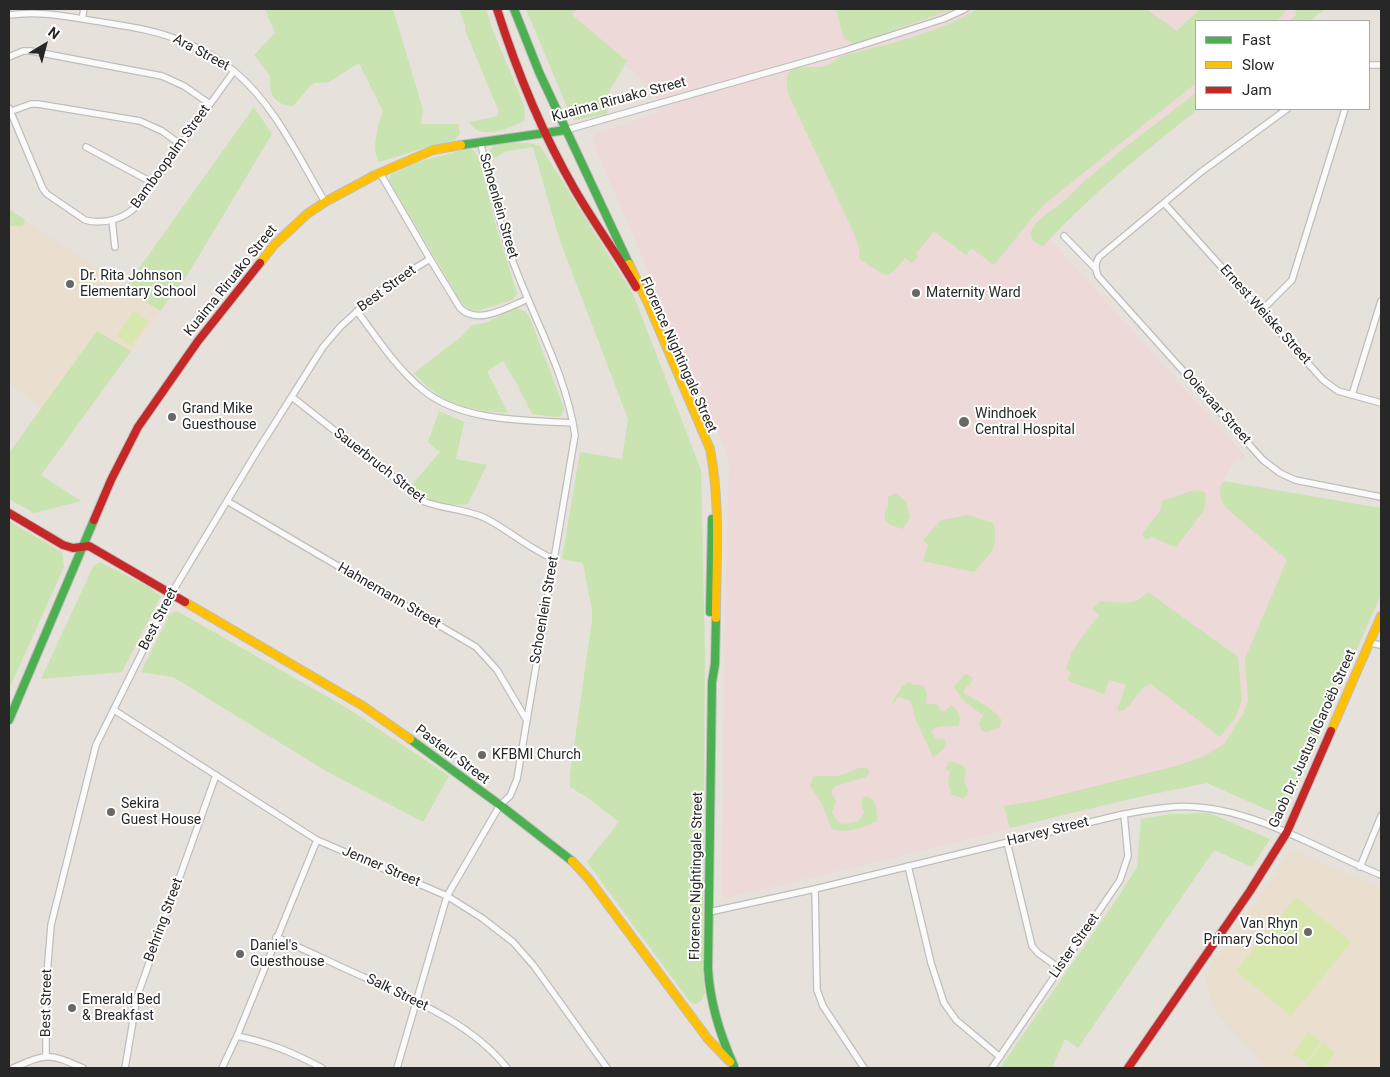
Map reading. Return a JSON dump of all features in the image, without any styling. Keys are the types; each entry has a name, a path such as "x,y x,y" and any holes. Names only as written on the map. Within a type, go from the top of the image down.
{"main road":[{"name":"Florence Nightingale Street","path":"497,9 516,64 546,133 575,189 639,292 699,430 705,449 712,493 710,663 712,682"},
{"name":"Florence Nightingale Street","path":"514,9 538,72 647,301 702,429 714,463 717,513 712,682 708,982 718,1024 735,1067"},
{"name":"Kuaima Riruako Street","path":"9,720 129,443 150,407 198,341 274,244 307,214 325,202 380,173 433,150 480,141 566,130"},
{"name":"Pasteur Street","path":"9,513 63,545 73,548 89,546 362,706 394,727 500,805 580,869 702,1031 735,1067"},
{"name":"Gaob Dr. Justus ǁGaroëb Street","path":"1128,1068 1250,891 1287,832 1381,616"},
{"path":"702,1031 712,1034 718,1024"}],"street":[{"path":"82,19 84,9"},
{"name":"Kuaima Riruako Street","path":"566,130 843,51 943,19 964,9"},
{"name":"Ara Street","path":"9,15 38,13 82,19 175,38 201,50 234,71 261,99 278,123 325,202"},
{"path":"9,56 23,51 31,51 148,72 174,80 210,104"},
{"name":"Bamboopalm Street","path":"9,110 43,189 47,194 90,222 112,220 125,216 133,210 234,71"},
{"path":"9,110 38,104 140,121 162,131 180,144"},
{"path":"1096,269 1096,263 1099,258 1202,172 1286,110"},
{"path":"1262,310 1292,280 1345,110"},
{"name":"Schoenlein Street","path":"397,1068 448,896 500,805 510,796 517,779 575,435 561,380 507,243 480,141"},
{"path":"86,148 153,183"},
{"path":"380,173 430,259 460,308 466,314 482,316 528,299"},
{"name":"Ernest Weiske Street","path":"1164,204 1262,310 1323,380 1333,388 1381,403"},
{"path":"112,220 115,247"},
{"name":"Ooievaar Street","path":"1064,236 1096,269 1098,276 1263,460 1280,473 1295,480 1381,497"},
{"name":"Best Street","path":"46,1055 47,979 51,925 96,745 171,594 323,347 357,311 394,281 430,259"},
{"path":"1352,395 1381,301"},
{"path":"357,311 410,378 423,390 444,404 471,413 520,420 573,423"},
{"name":"Sauerbruch Street","path":"292,397 425,502 439,508 472,513 484,518 540,553 554,559"},
{"name":"Hahnemann Street","path":"226,502 476,647 497,670 526,719"},
{"path":"1369,643 1381,645"},
{"name":"Jenner Street","path":"114,710 317,840 448,896 514,942 534,966 607,1068"},
{"name":"Behring Street","path":"125,1068 138,997 216,775"},
{"name":"Harvey Street","path":"709,912 815,889 1124,814 1172,806 1214,808 1233,813 1287,832 1381,875"},
{"name":"Lister Street","path":"992,1068 1123,873 1127,864 1128,848 1124,814"},
{"path":"1360,866 1381,816"},
{"path":"222,1068 237,1036 317,840"},
{"path":"1007,842 1032,946 1038,953 1059,968"},
{"path":"908,866 931,964 944,1003 956,1020 1000,1057"},
{"path":"815,889 816,990 823,1006 864,1068"},
{"name":"Salk Street","path":"276,937 417,1002 464,1030 490,1050 507,1068"},
{"path":"237,1036 267,1042 297,1054 322,1068"},
{"path":"14,1068 46,1055 58,1057 83,1068"}],"shaded area":[{"name":"Windhoek Central Hospital","path":"571,9 1310,9 1295,20 1195,20 1195,98 1053,207 1066,221 1050,239 1246,457 1234,462 1223,481 1381,508 1381,595 1286,811 1277,814 1207,783 1134,798 727,898 722,893 728,456 592,140 596,134 660,112 653,89 566,15"},
{"path":"25,220 160,311 131,351 97,331 42,409 9,383 9,226 23,226"},
{"name":"Van Rhyn Primary School","path":"1292,850 1381,888 1381,1068 1267,1068 1219,1016 1209,994 1205,975"}],"green space":[{"path":"265,9 393,9 423,110 421,124 458,124 460,133 455,140 379,162 375,144 383,111 359,63 329,82 315,83 310,86 293,106 281,103 274,97 270,87 270,75 254,55 275,33"},
{"path":"459,9 486,9 493,31 522,100 525,111 524,121 495,132 480,131 474,128 470,122 497,116 499,112 465,30 466,28"},
{"path":"526,9 577,9 572,15 627,61 610,90 607,114 576,120 572,119"},
{"path":"836,9 954,9 854,44 844,38"},
{"path":"977,9 1146,9 1177,31 1200,9 1286,9 1277,20 1195,20 1195,84 1042,206 994,265 971,248 966,255 934,231 916,254 919,256 912,263 905,258 895,270 887,275 883,274 859,259 859,248 853,231 790,98 787,86 788,74 797,68 830,64 840,57 928,32 962,18"},
{"path":"1295,9 1325,9 1310,20 1290,20 1296,16"},
{"path":"1195,94 1195,110 1197,110 1098,192 1043,246 1033,240 1031,233 1039,220 1119,152"},
{"path":"254,107 272,134 188,274 160,311 125,288"},
{"path":"529,143 540,146 633,294 701,470 705,653 703,974 705,993 702,1000 696,1004 690,1002 587,862 619,822 588,798 570,787 570,774 592,610 583,563 562,559 580,452 622,459 628,419 559,238 533,147 507,151 491,158 488,153 495,144"},
{"path":"470,148 479,158 497,230 517,293 513,300 478,311 469,310 461,302 389,180 391,174 418,162"},
{"path":"9,209 25,220 23,226 9,226"},
{"path":"516,308 525,311 530,318 564,408 561,416 532,414 503,361 487,371 508,413 456,405 437,394 414,373 462,336 472,325 485,323"},
{"path":"134,311 149,321 131,346 117,336"},
{"path":"97,331 131,351 41,475 81,501 34,513 9,499 9,453"},
{"path":"439,411 464,422 456,459 487,465 468,504 451,505 437,502 424,496 411,486 440,452 428,442"},
{"path":"1223,481 1381,508 1381,594 1286,811 1277,814 1207,783 1134,798 1010,828 1004,806 1040,800 1176,766 1204,756 1224,744 1243,714 1248,701 1245,659 1287,560 1225,507 1220,494"},
{"path":"1194,490 1204,492 1206,496 1204,510 1179,543 1175,547 1152,537 1146,540 1142,534 1160,511 1162,501"},
{"path":"896,493 906,502 910,517 903,529 890,525 885,519 888,497"},
{"path":"968,515 993,523 995,531 992,550 974,572 923,561 928,545 923,540 941,520"},
{"path":"9,521 62,552 64,567 9,689"},
{"path":"100,562 147,586 161,596 122,672 41,679 93,567"},
{"path":"1148,592 1238,657 1242,700 1235,718 1220,737 1151,684 1139,692 1127,708 1123,711 1117,711 1126,685 1109,680 1104,694 1068,680 1071,673 1066,669 1072,651 1099,615 1092,609 1100,601 1132,602 1143,597"},
{"path":"177,611 347,708 449,776 423,822 326,771 173,677 141,672 170,614"},
{"path":"965,674 972,677 973,680 964,690 964,694 993,711 1001,719 1000,727 987,732 982,731 979,724 983,715 970,706 954,687"},
{"path":"909,682 914,685 923,685 927,694 926,703 937,705 941,711 945,711 952,705 960,719 959,725 937,727 931,732 936,739 943,738 945,741 945,746 933,757 915,718 911,701 899,697 892,704 903,685"},
{"path":"950,761 966,769 964,782 968,790 967,795 963,799 951,794 948,780 950,772 945,769"},
{"path":"859,768 869,770 866,777 835,786 831,791 836,801 832,812 834,817 842,824 858,821 864,813 862,802 866,796 870,797 874,802 877,821 850,830 832,829 821,802 810,786 813,777 839,776"},
{"path":"1209,813 1270,839 1252,867 1214,850 1078,1048 1065,1039 1053,1066 1056,1068 1000,1068 1137,867 1141,819 1170,814"},
{"path":"1296,897 1351,942 1291,1016 1236,971"},
{"path":"1308,1032 1321,1042 1306,1063 1293,1054"},
{"path":"1323,1043 1335,1053 1324,1068 1312,1068 1307,1064"}],"traffic: fast":[{"path":"514,9 539,72 629,264"},
{"path":"461,145 566,130"},
{"path":"710,612 712,519"},
{"path":"9,720 94,520"},
{"path":"716,618 715,664 712,682 708,969 716,1019 734,1066"},
{"path":"410,739 572,861"}],"traffic: slow":[{"path":"260,263 274,245 307,214 325,202 375,175 433,150 461,145"},
{"path":"629,264 647,301 710,449 717,512 716,618"},
{"path":"185,602 363,706 410,739"},
{"path":"1331,731 1381,616"},
{"path":"572,861 588,878 708,1039 730,1062"}],"traffic: jam":[{"path":"497,9 522,79 552,147 582,202 636,287"},
{"path":"94,520 111,480 138,427 198,341 260,263"},
{"path":"9,513 63,545 73,548 89,546 185,602"},
{"path":"1128,1068 1250,891 1287,832 1331,731"}],"place":[{"name":"Dr. Rita Johnson Elementary School","path":"70,284"},
{"name":"Maternity Ward","path":"916,293"},
{"name":"Grand Mike Guesthouse","path":"172,417"},
{"name":"Windhoek Central Hospital","path":"964,422"},
{"name":"KFBMI Church","path":"482,755"},
{"name":"Sekira Guest House","path":"111,812"},
{"name":"Van Rhyn Primary School","path":"1308,932"},
{"name":"Daniel's Guesthouse","path":"240,954"},
{"name":"Emerald Bed & Breakfast","path":"72,1008"}]}
